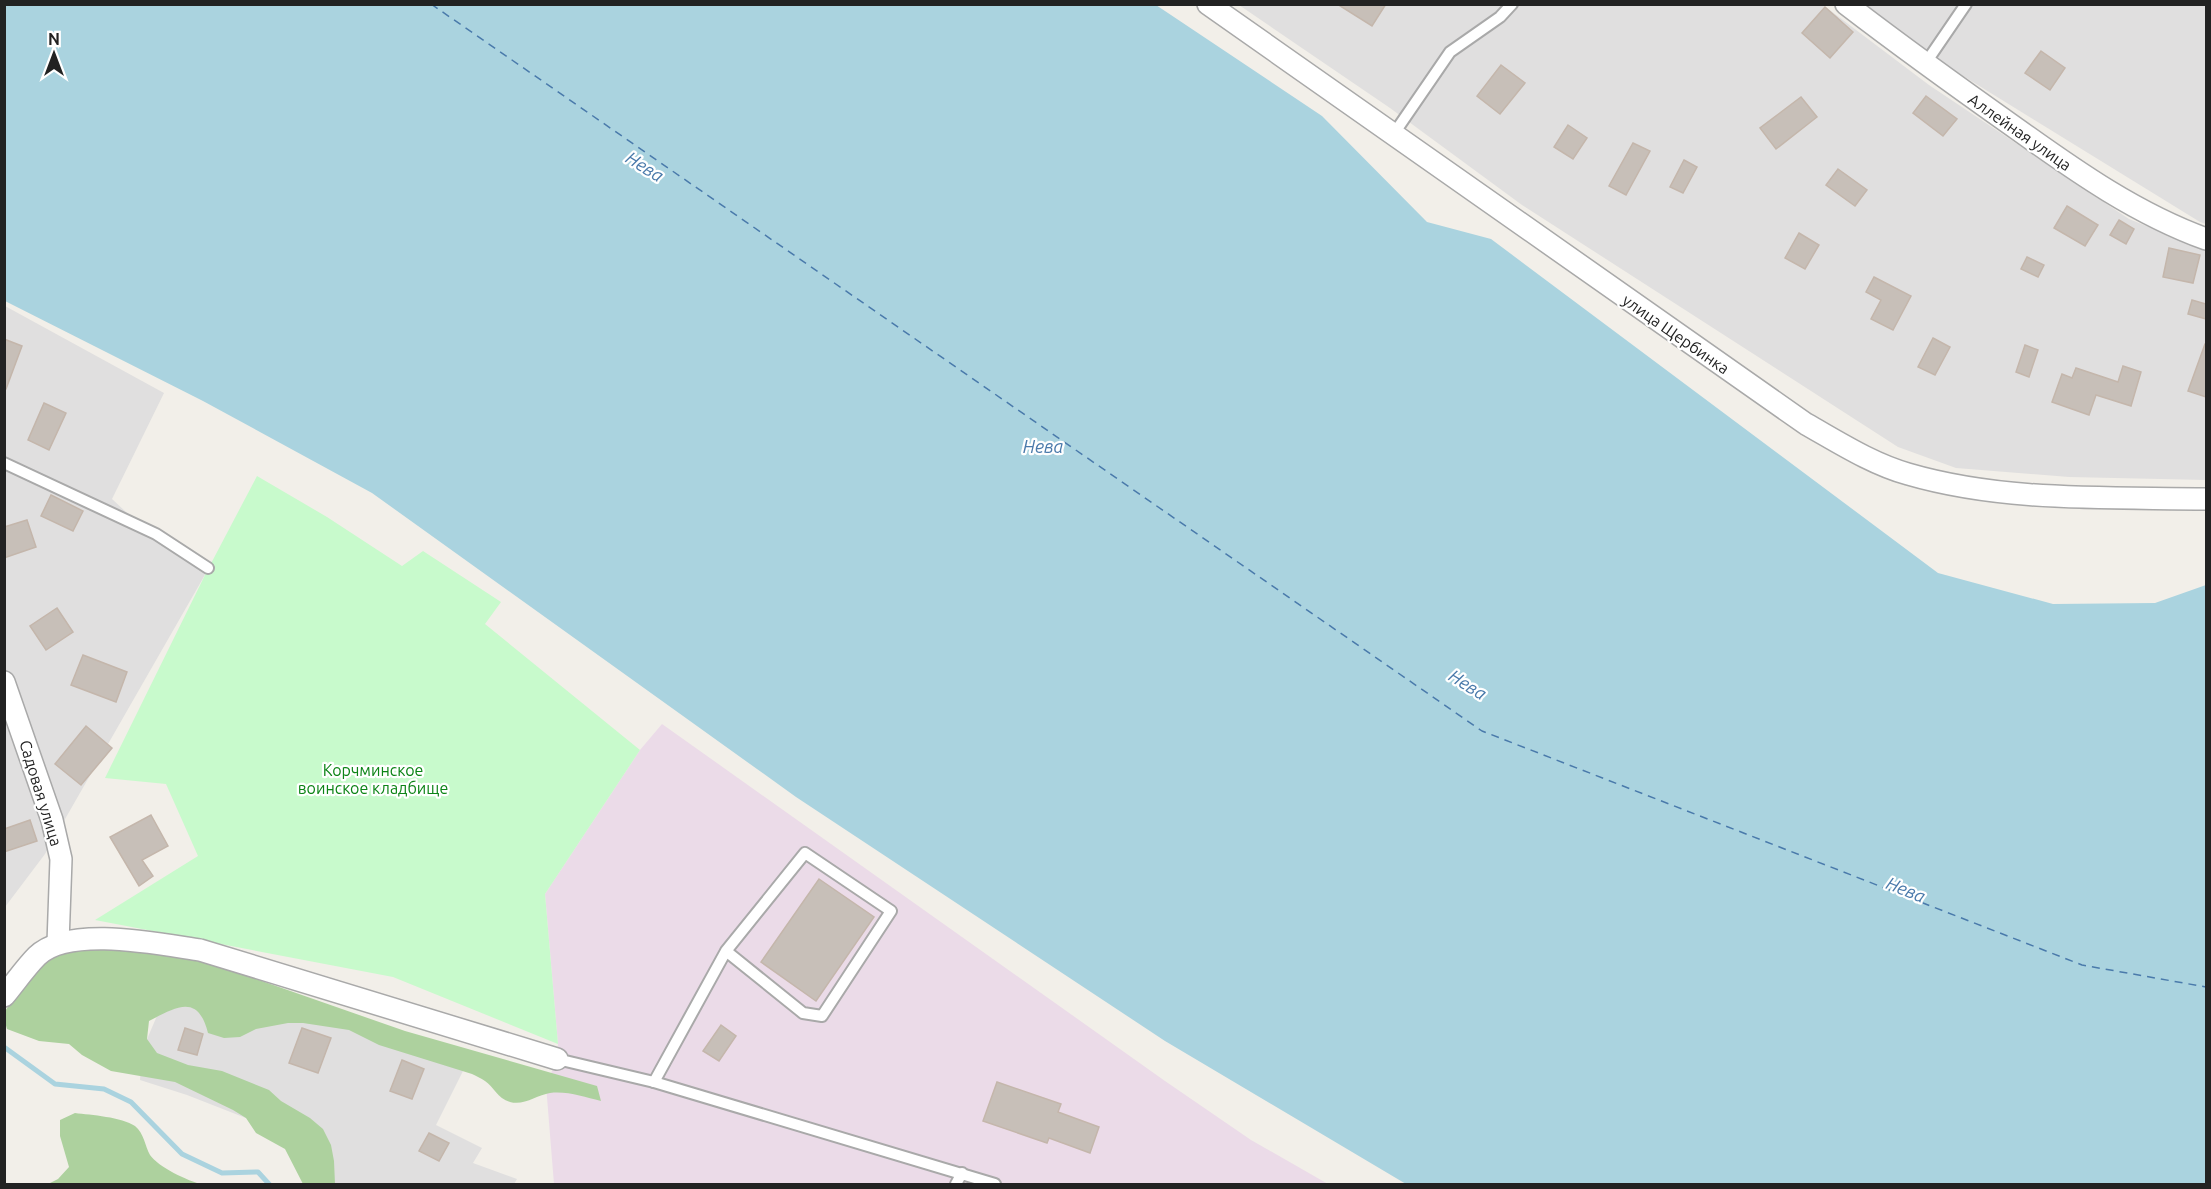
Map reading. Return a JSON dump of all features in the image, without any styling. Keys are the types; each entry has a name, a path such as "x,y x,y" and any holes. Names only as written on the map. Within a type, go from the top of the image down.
{"street":[{"name":"улица Щербинка","path":"1208,4 1806,424 1855,451 1906,474 1956,486 2063,496 2206,499"},
{"name":"Аллейная улица","path":"1846,4 1925,64 2073,169 2126,202 2206,239"},
{"name":"Садовая улица","path":"4,682 52,820 61,859 58,943"},
{"path":"4,996 37,955 58,943 102,938 150,942 200,950 557,1059"}],"lane":[{"path":"1393,135 1450,52 1500,17 1512,4"},
{"path":"1925,64 1966,4"},
{"path":"4,463 156,534 208,568"},
{"path":"654,1082 726,951 805,853 891,912 822,1016 802,1013 726,951"},
{"path":"557,1059 654,1082 962,1173 995,1185"},
{"path":"956,1185 962,1173"}],"shaded area":[{"path":"1239,5 1823,5 1929,85 2129,219 2206,250 2206,480 2069,477 1956,468 1898,447 1522,205 1390,108"},
{"path":"1866,5 2206,5 2206,224 1947,66"},
{"path":"5,306 164,393 112,499 156,540 206,573 45,854 5,907"},
{"path":"662,724 1165,1081 1251,1140 1328,1184 554,1184 546,1085 557,1059 558,1044 545,894 640,750"},
{"path":"226,973 466,1065 436,1125 482,1148 473,1163 517,1179 514,1184 323,1184 279,1131 187,1095 140,1080 142,1051 162,1004"}],"green space":[{"name":"Корчминское воинское кладбище","path":"257,476 327,517 402,566 423,551 501,602 485,624 640,750 545,894 558,1044 393,977 95,920 198,856 166,784 105,778 206,573"},
{"path":"140,949 190,956 405,1031 597,1086 601,1101 576,1095 550,1093 520,1103 510,1102 502,1098 488,1083 472,1074 379,1045 349,1030 288,1023 256,1029 240,1037 224,1038 208,1033 204,1020 198,1012 185,1007 168,1011 149,1021 147,1039 157,1053 188,1065 222,1071 269,1090 281,1101 310,1118 323,1129 331,1145 335,1184 303,1184 285,1149 256,1133 246,1118 233,1110 175,1082 111,1071 82,1055 69,1044 39,1041 7,1029 5,1011 40,962 71,950"},
{"path":"75,1113 115,1118 135,1126 150,1155 159,1164 189,1180 202,1184 48,1184 58,1179 69,1167 60,1136 60,1120"}],"water":[{"name":"Нева","path":"4,5 1156,5 1322,116 1427,222 1491,239 1938,573 2053,604 2155,603 2206,585 2206,1184 1406,1184 1165,1041 796,797 372,493 203,401 5,301"}],"building":[{"path":"1337,4 1386,4 1372,26"},
{"path":"1825,7 1853,32 1830,58 1802,33"},
{"path":"2041,51 2065,68 2050,90 2025,73"},
{"path":"1501,65 1525,83 1500,114 1477,96"},
{"path":"1926,96 1957,119 1943,136 1913,113"},
{"path":"1801,97 1817,117 1776,149 1760,128"},
{"path":"1568,125 1587,138 1573,159 1554,147"},
{"path":"1633,143 1650,151 1626,195 1609,186"},
{"path":"1684,160 1697,167 1683,193 1670,187"},
{"path":"1838,169 1867,190 1855,206 1826,185"},
{"path":"2067,206 2098,225 2085,246 2054,228"},
{"path":"2119,220 2134,229 2126,244 2110,235"},
{"path":"1799,233 1819,245 1805,269 1785,258"},
{"path":"2169,248 2200,255 2193,283 2163,277"},
{"path":"2027,257 2044,265 2038,277 2021,269"},
{"path":"1874,277 1911,296 1893,330 1871,319 1881,300 1866,292"},
{"path":"2192,300 2206,304 2206,319 2188,314"},
{"path":"1933,338 1950,347 1935,375 1918,367"},
{"path":"4,339 22,346 6,389 4,389"},
{"path":"2206,344 2206,397 2188,391"},
{"path":"2025,345 2038,350 2029,377 2016,372"},
{"path":"2123,366 2141,372 2131,406 2096,395 2089,415 2052,402 2062,374 2072,378 2076,368 2118,382"},
{"path":"44,403 66,413 49,450 28,440"},
{"path":"51,495 83,511 73,531 41,516"},
{"path":"27,520 36,547 4,558 4,527"},
{"path":"57,608 73,632 46,650 30,626"},
{"path":"83,655 127,672 116,702 71,685"},
{"path":"86,726 112,748 81,785 55,764"},
{"path":"151,815 168,846 142,860 153,876 139,886 110,837"},
{"path":"30,820 37,841 4,852 4,829"},
{"path":"819,879 874,917 816,1001 761,962"},
{"path":"721,1025 736,1036 719,1061 703,1051"},
{"path":"185,1028 203,1034 197,1055 178,1050"},
{"path":"302,1028 331,1038 318,1073 289,1063"},
{"path":"402,1060 424,1069 412,1099 390,1091"},
{"path":"997,1082 1061,1104 1058,1112 1099,1127 1090,1153 1049,1138 1047,1143 983,1121"},
{"path":"429,1133 449,1143 439,1161 419,1151"}],"waterway":[{"path":"4,1047 55,1084 104,1089 131,1102 182,1154 222,1173 258,1172 269,1184"}],"ferry route":[{"path":"431,4 1482,731 2082,965 2206,987"}]}
